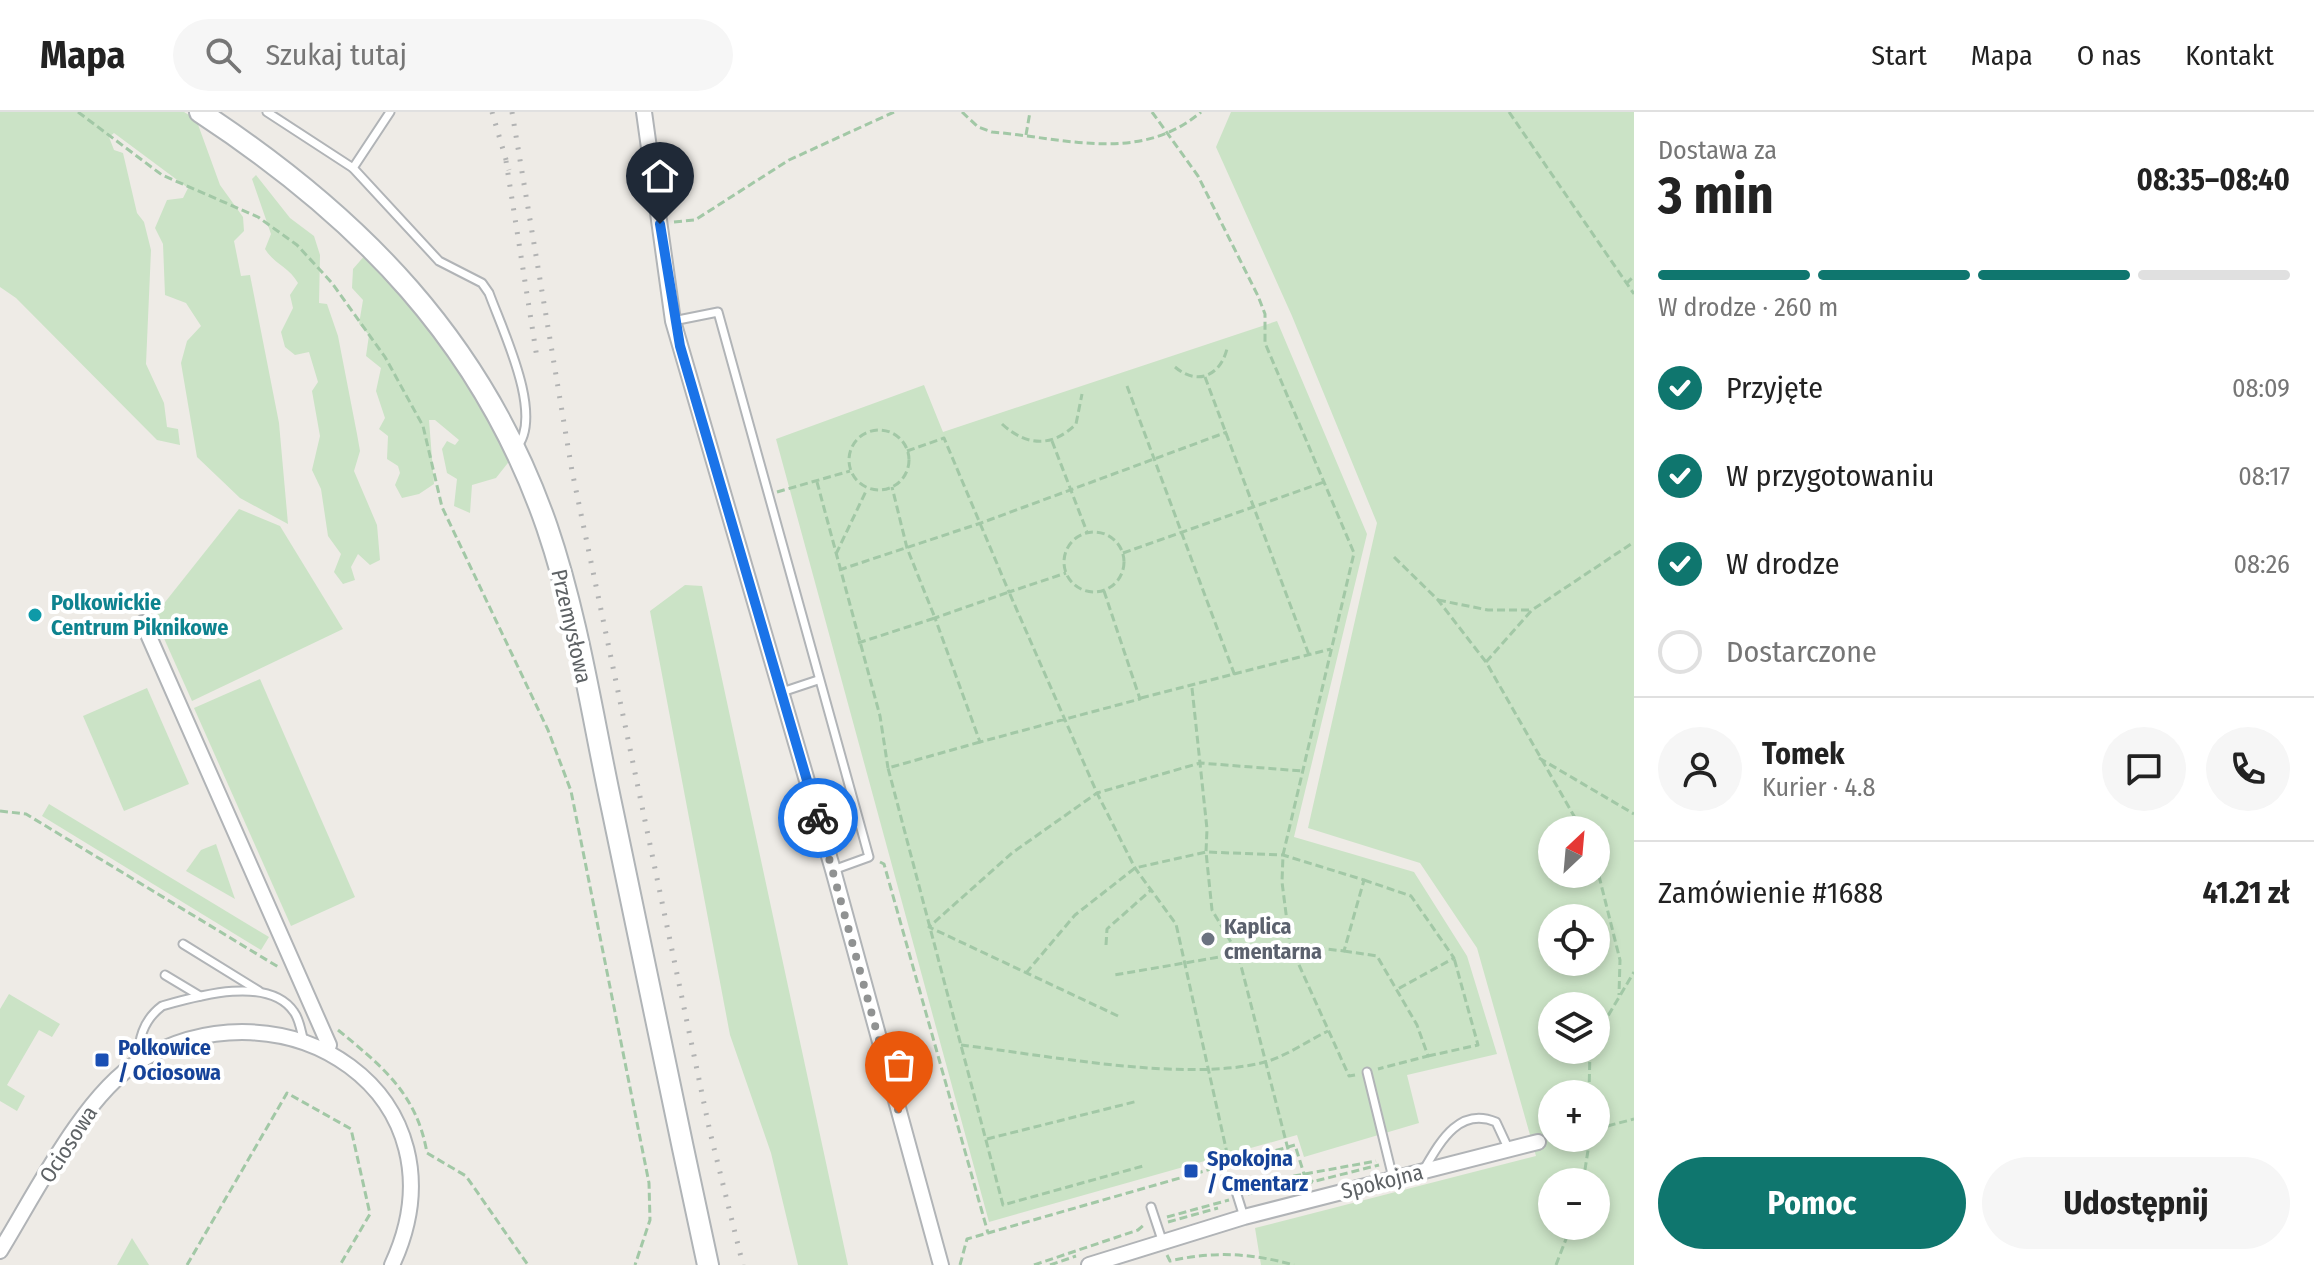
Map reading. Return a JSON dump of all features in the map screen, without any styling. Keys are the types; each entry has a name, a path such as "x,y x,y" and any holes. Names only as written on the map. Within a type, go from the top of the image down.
{"street":[{"name":"Przemysłowa","path":"200,112 299,181 387,261 435,318 484,392 514,449 546,526 566,588 708,1265"},
{"path":"644,112 673,321 833,870 941,1265"},
{"path":"143,623 329,1045 326,1051"},
{"name":"Ociosowa","path":"0,1250 91,1106 137,1062 174,1044 208,1033 248,1030 304,1042 352,1065 381,1093 397,1119 412,1177 412,1193 403,1240 392,1265"},
{"name":"Spokojna","path":"1089,1265 1244,1217 1538,1142"}],"lane":[{"path":"267,112 353,168 439,261 482,283 489,293 525,399 526,430 514,449"},
{"path":"353,168 390,112"},
{"path":"673,321 718,312 869,857 833,870"},
{"path":"782,692 818,680"},
{"path":"183,944 261,992 281,999 295,1012 304,1042"},
{"path":"165,975 200,996"},
{"path":"137,1062 139,1037 155,1011 200,996 261,992"},
{"path":"1367,1072 1393,1178"},
{"path":"1423,1171 1445,1134 1452,1127 1475,1118 1496,1122 1509,1150"},
{"path":"1233,1182 1244,1217"},
{"path":"1151,1207 1162,1240"}],"path":[{"path":"78,112 162,175 258,217 297,245 332,283 385,357 414,406 423,426 442,507 548,730 571,791 649,1183 650,1220 635,1265"},
{"path":"660,224 695,220 789,160 894,112"},
{"path":"962,112 978,127 992,132 1126,145 1169,135 1201,112"},
{"path":"1026,135 1030,112"},
{"path":"1026,973 1075,915 1135,868 1206,852 1283,855 1411,896 1454,958 1478,1045 1349,1076 1290,945 1282,882 1283,855 1354,553 1265,343 1265,314 1258,296 1198,176 1152,112"},
{"path":"1509,112 1634,294"},
{"path":"1626,284 1634,276"},
{"path":"1175,367 1183,374 1205,377 1218,370 1227,349"},
{"path":"1205,377 1309,655"},
{"path":"1127,386 1235,676"},
{"path":"1002,424 1025,440 1052,441 1076,424 1082,394"},
{"path":"869,432 892,434 907,451 906,472 892,487 868,488 850,471 851,447 869,432"},
{"path":"839,570 981,523 1227,432"},
{"path":"907,451 944,438 1097,793 1135,868 1176,924 1211,1069 1233,1182"},
{"path":"1052,441 1087,532"},
{"path":"768,495 850,471"},
{"path":"817,482 880,716 888,768 1003,1205 1143,1166"},
{"path":"1123,553 1324,482"},
{"path":"892,487 907,548 980,742"},
{"path":"836,554 868,488"},
{"path":"1087,532 1109,536 1123,553 1123,572 1119,580 1104,591 1077,587 1066,573 1065,553 1078,537 1087,532"},
{"path":"1486,662 1532,610 1634,542"},
{"path":"1394,557 1438,600 1486,662 1536,756 1576,816"},
{"path":"858,643 1066,573"},
{"path":"1104,591 1140,699"},
{"path":"1438,600 1488,610 1532,610"},
{"path":"888,768 1331,649"},
{"path":"1192,688 1212,910 1238,954 1292,1165"},
{"path":"1536,756 1634,814"},
{"path":"929,927 1012,853 1097,793 1200,763 1302,771"},
{"path":"0,811 26,814 287,973 298,975"},
{"path":"869,857 884,864 988,1233"},
{"path":"1344,951 1364,880"},
{"path":"1602,888 1620,960 1619,995"},
{"path":"1106,945 1107,929 1151,890"},
{"path":"929,927 1118,1016"},
{"path":"1114,975 1290,945 1377,956 1417,1025 1428,1056"},
{"path":"1396,990 1454,958"},
{"path":"1610,1011 1634,972"},
{"path":"333,1025 392,1076 415,1108 427,1153 466,1176 528,1265"},
{"path":"961,1045 1125,1064 1211,1069 1264,1063 1328,1030"},
{"path":"187,1265 287,1093 351,1129 370,1214 340,1265"},
{"path":"986,1139 1138,1101"},
{"path":"1610,1125 1634,1119"},
{"path":"960,1265 967,1239 1295,1145 1304,1174 1313,1182"},
{"path":"1034,1265 1138,1230 1141,1225 1281,1184 1288,1188 1389,1160"},
{"path":"1162,1240 1170,1263 1205,1253 1259,1256 1294,1265"},
{"path":"1556,1265 1566,1240"}],"green space":[{"path":"0,112 184,112 196,119 220,185 243,217 244,231 234,241 241,276 250,275 279,423 288,524 240,498 197,457 181,363 187,341 201,326 186,303 165,295 163,244 155,228 167,200 183,198 188,188 114,133 109,137 114,150 123,153 137,213 144,222 151,250 146,364 164,403 167,427 178,429 180,445 157,440 16,298 0,287"},
{"path":"1231,112 1634,112 1634,1265 1261,1265 1255,1228 1536,1156 1477,948 1420,863 1308,828 1377,523 1292,316 1216,147"},
{"path":"256,175 290,218 314,236 320,255 319,303 327,304 338,336 360,451 354,471 377,525 380,560 370,565 358,554 351,567 355,580 343,584 334,572 341,554 328,536 321,489 312,470 320,436 312,391 318,382 309,352 295,355 285,347 281,332 293,308 290,295 298,283 265,249 271,234 252,179"},
{"path":"366,254 427,326 511,459 496,478 472,485 470,513 454,506 457,479 447,473 442,449 447,441 455,445 459,440 435,420 429,420 434,484 419,494 402,498 395,485 400,473 398,466 387,459 388,436 379,429 385,418 376,391 381,368 366,356 369,335 359,324 363,300 352,288 353,269"},
{"path":"1277,321 1367,534 1294,837 1414,872 1467,956 1497,1054 1407,1075 1419,1123 1304,1157 1297,1135 989,1222 776,439 924,385 943,432"},
{"path":"239,509 280,526 343,629 192,701 154,616"},
{"path":"685,585 702,586 848,1265 798,1265 771,1153 730,1035 650,611"},
{"path":"260,679 355,897 291,926 194,708"},
{"path":"147,688 189,784 124,811 83,716"},
{"path":"49,804 269,937 261,950 42,816"},
{"path":"216,844 235,899 186,871 201,850"},
{"path":"9,994 60,1024 52,1037 39,1030 7,1085 25,1096 17,1111 0,1101 0,1009"},
{"path":"132,1238 149,1265 117,1265"}],"railway":[{"path":"492,112 509,170"},
{"path":"512,112 572,471 710,1132 743,1265"},
{"path":"506,161 537,358"}],"way so far":[{"path":"818,818 899,1113"}],"place":[{"name":"Polkowickie Centrum Piknikowe","path":"35,615"},
{"name":"Kaplica cmentarna","path":"1208,939"},
{"name":"Polkowice / Ociosowa","path":"102,1060"},
{"name":"Spokojna / Cmentarz","path":"1191,1171"}],"route":[{"path":"660,224 673,321 686,370 818,818"}]}
